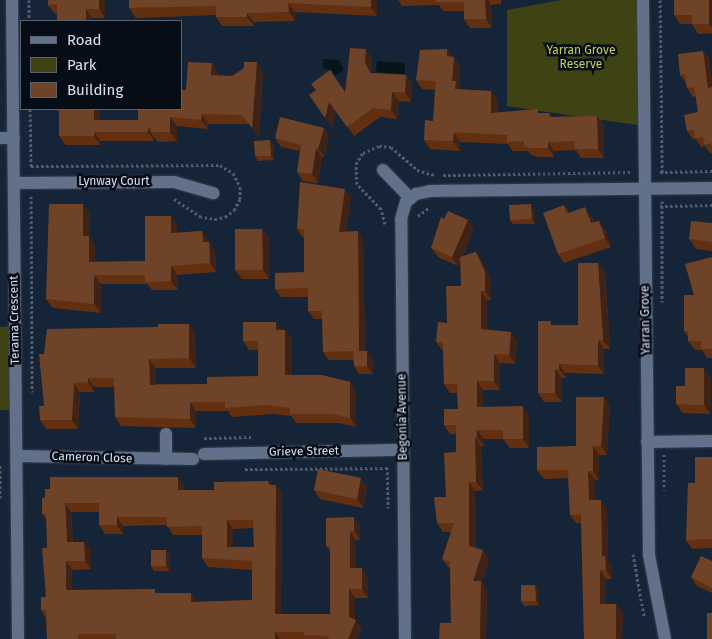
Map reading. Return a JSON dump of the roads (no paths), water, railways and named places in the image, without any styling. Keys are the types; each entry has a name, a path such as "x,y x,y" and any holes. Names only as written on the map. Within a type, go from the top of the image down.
{"street":[{"name":"Terama Crescent","path":"12,0 18,639"},
{"name":"Yarran Grove","path":"643,0 649,555 665,639"},
{"path":"0,138 14,138"},
{"path":"382,170 410,198 430,191 712,188"},
{"name":"Lynway Court","path":"14,183 174,182 213,193"},
{"name":"Begonia Avenue","path":"405,639 401,219 403,208 410,198"},
{"path":"166,434 166,459"},
{"path":"647,442 712,441"},
{"name":"Grieve Street","path":"199,456 404,450"},
{"name":"Cameron Close","path":"17,456 166,459 199,456"}],"park label":[{"name":"Yarran Grove Reserve","path":"581,58"}]}
